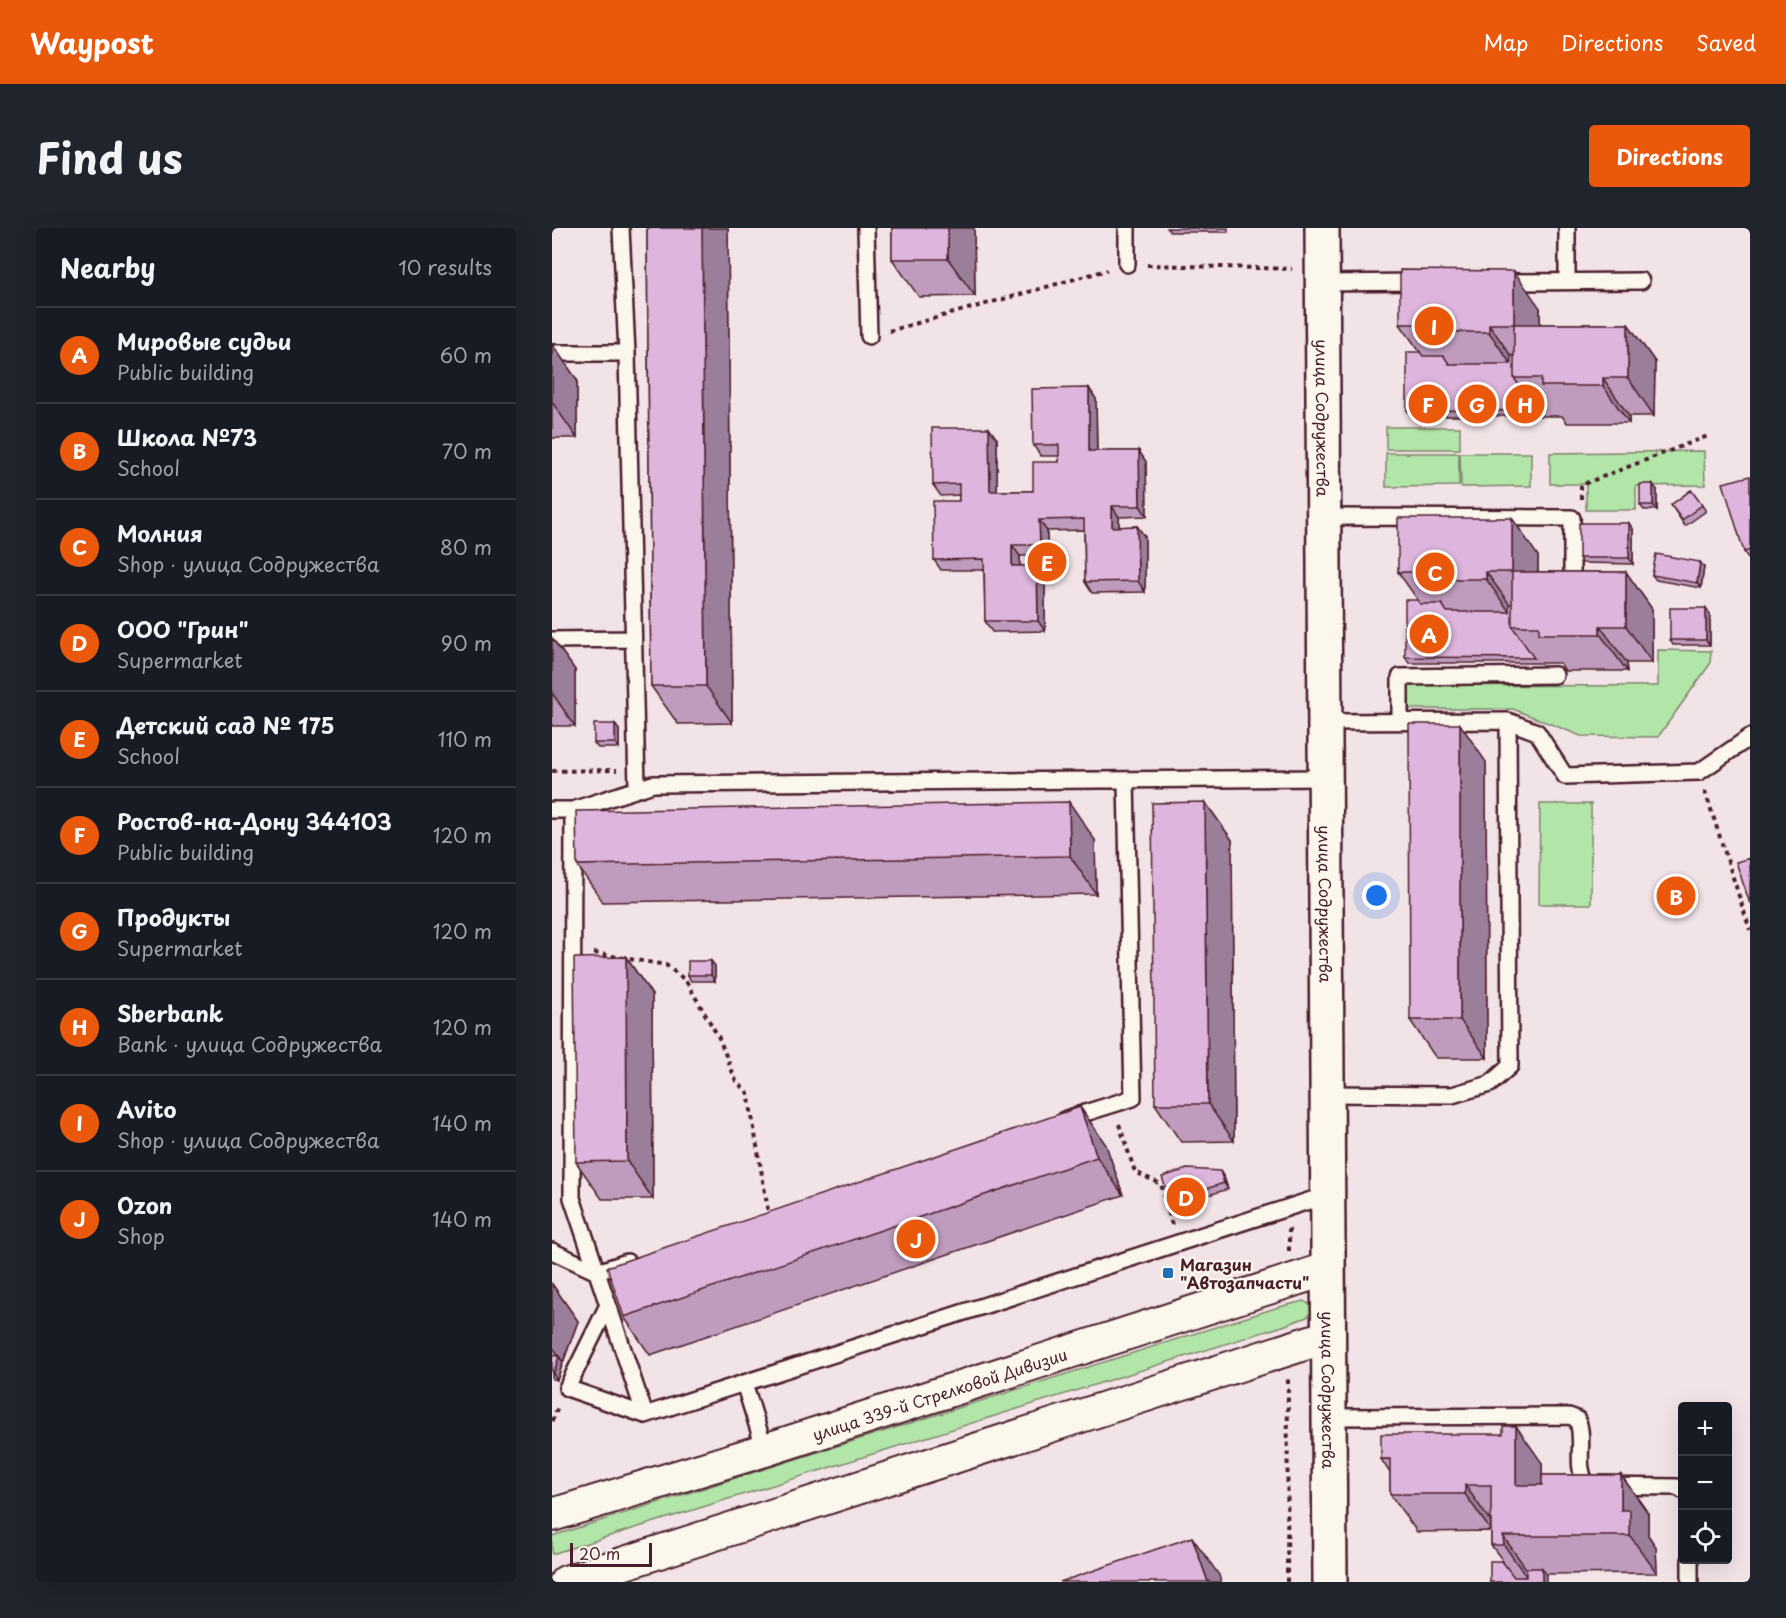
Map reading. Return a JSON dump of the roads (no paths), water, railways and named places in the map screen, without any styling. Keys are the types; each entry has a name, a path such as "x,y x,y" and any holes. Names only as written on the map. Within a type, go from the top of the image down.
{"street":[{"name":"улица Содружества","path":"1322,228 1330,1582"},
{"name":"улица 339-й Стрелковой Дивизии","path":"552,1515 765,1450 1327,1269"},
{"path":"566,1582 1329,1336"}],"lane":[{"path":"621,228 627,353 637,788"},
{"path":"866,228 869,336"},
{"path":"1127,228 1127,264"},
{"path":"1567,228 1567,281"},
{"path":"1323,276 1428,282"},
{"path":"1486,282 1641,280"},
{"path":"552,353 627,353"},
{"path":"1325,517 1572,518 1572,584 1596,584"},
{"path":"552,640 632,639"},
{"path":"1400,722 1400,677 1555,675"},
{"path":"1326,722 1508,721 1537,732 1565,776 1699,772 1750,737"},
{"path":"1327,1094 1452,1095 1490,1084 1510,1066 1508,721"},
{"path":"552,810 573,810 653,784 1326,778"},
{"path":"1057,1122 1133,1098 1126,781"},
{"path":"573,810 572,1198 645,1415"},
{"path":"608,1305 567,1388 645,1415 1327,1195"},
{"path":"552,1251 597,1272 640,1258"},
{"path":"744,1383 765,1450"},
{"path":"1329,1417 1569,1416 1577,1419 1581,1428 1581,1475 1586,1483 1595,1486 1678,1487"},
{"path":"1690,1564 1690,1582"}],"place":[{"name":"Avito","path":"1434,326"},
{"name":"Ростов-на-Дону 344103","path":"1428,404"},
{"name":"Продукты","path":"1477,404"},
{"name":"Sberbank","path":"1525,404"},
{"name":"Детский сад № 175","path":"1047,562"},
{"name":"Молния","path":"1435,572"},
{"name":"Мировые судьи","path":"1429,634"},
{"name":"Школа №73","path":"1676,896"},
{"name":"ООО \"Грин\"","path":"1186,1197"},
{"name":"Ozon","path":"916,1239"},
{"name":"Магазин \"Автозапчасти\"","path":"1168,1273"}]}
